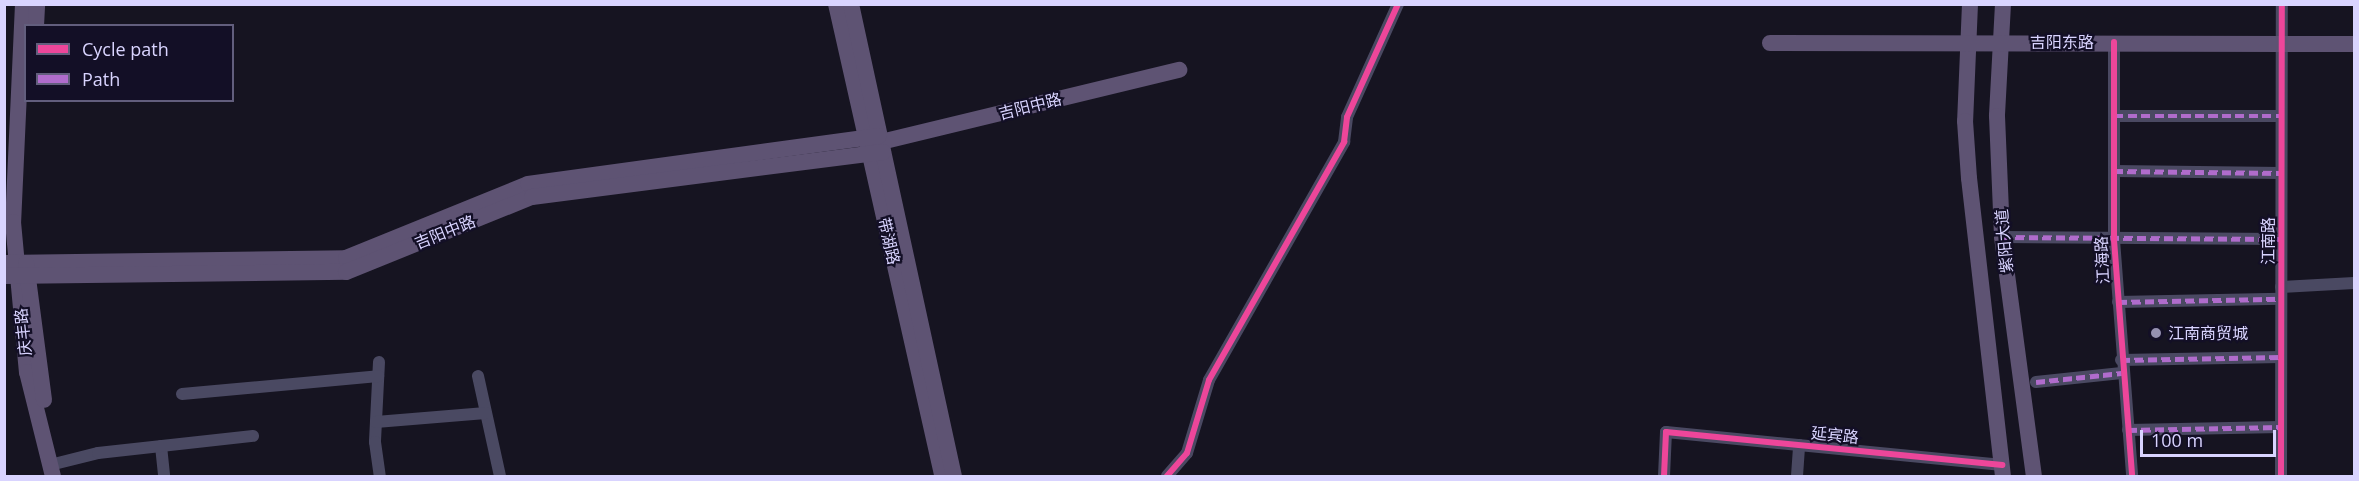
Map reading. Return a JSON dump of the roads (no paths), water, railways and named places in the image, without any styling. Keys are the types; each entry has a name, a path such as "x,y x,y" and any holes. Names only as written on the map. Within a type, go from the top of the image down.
{"main road":[{"name":"庆丰路","path":"23,4 13,128 16,268 27,372 57,470"},
{"path":"36,24 37,4"},
{"name":"带湖路","path":"836,4 876,145 954,477"},
{"name":"带湖路","path":"851,4 876,145 942,477"},
{"name":"紫阳大道","path":"1970,4 1969,178 2002,471"},
{"name":"紫阳大道","path":"2003,4 1996,116 2002,237 2034,477"},
{"name":"吉阳东路","path":"1770,43 2355,44"},
{"name":"吉阳中路","path":"16,268 346,258 528,184 876,145 1179,70"},
{"path":"16,268 27,102"}],"street":[{"path":"1167,477 1187,453 1213,373 1344,142 1347,117 1398,4"},
{"name":"江南路","path":"2281,477 2282,4"},
{"name":"江海路","path":"2114,42 2114,240 2121,360 2132,476"},
{"path":"2114,116 2281,117"},
{"path":"2114,171 2281,173"},
{"path":"2002,237 2114,240 2281,239"},
{"path":"2118,302 2281,293 2355,284"},
{"path":"2121,360 2281,357"},
{"path":"379,362 376,422 380,477"},
{"path":"2036,382 2122,373"},
{"path":"182,394 378,376"},
{"path":"478,376 500,477"},
{"path":"376,422 486,413"},
{"path":"2128,430 2281,427"},
{"name":"延宾路","path":"1664,477 1666,432 1799,445 2002,471"},
{"path":"57,470 161,446 253,436"},
{"path":"1797,477 1799,445"},
{"path":"161,446 165,477"},
{"path":"2124,477 2132,476"}],"place":[{"name":"江南商贸城","path":"2156,333"}]}
